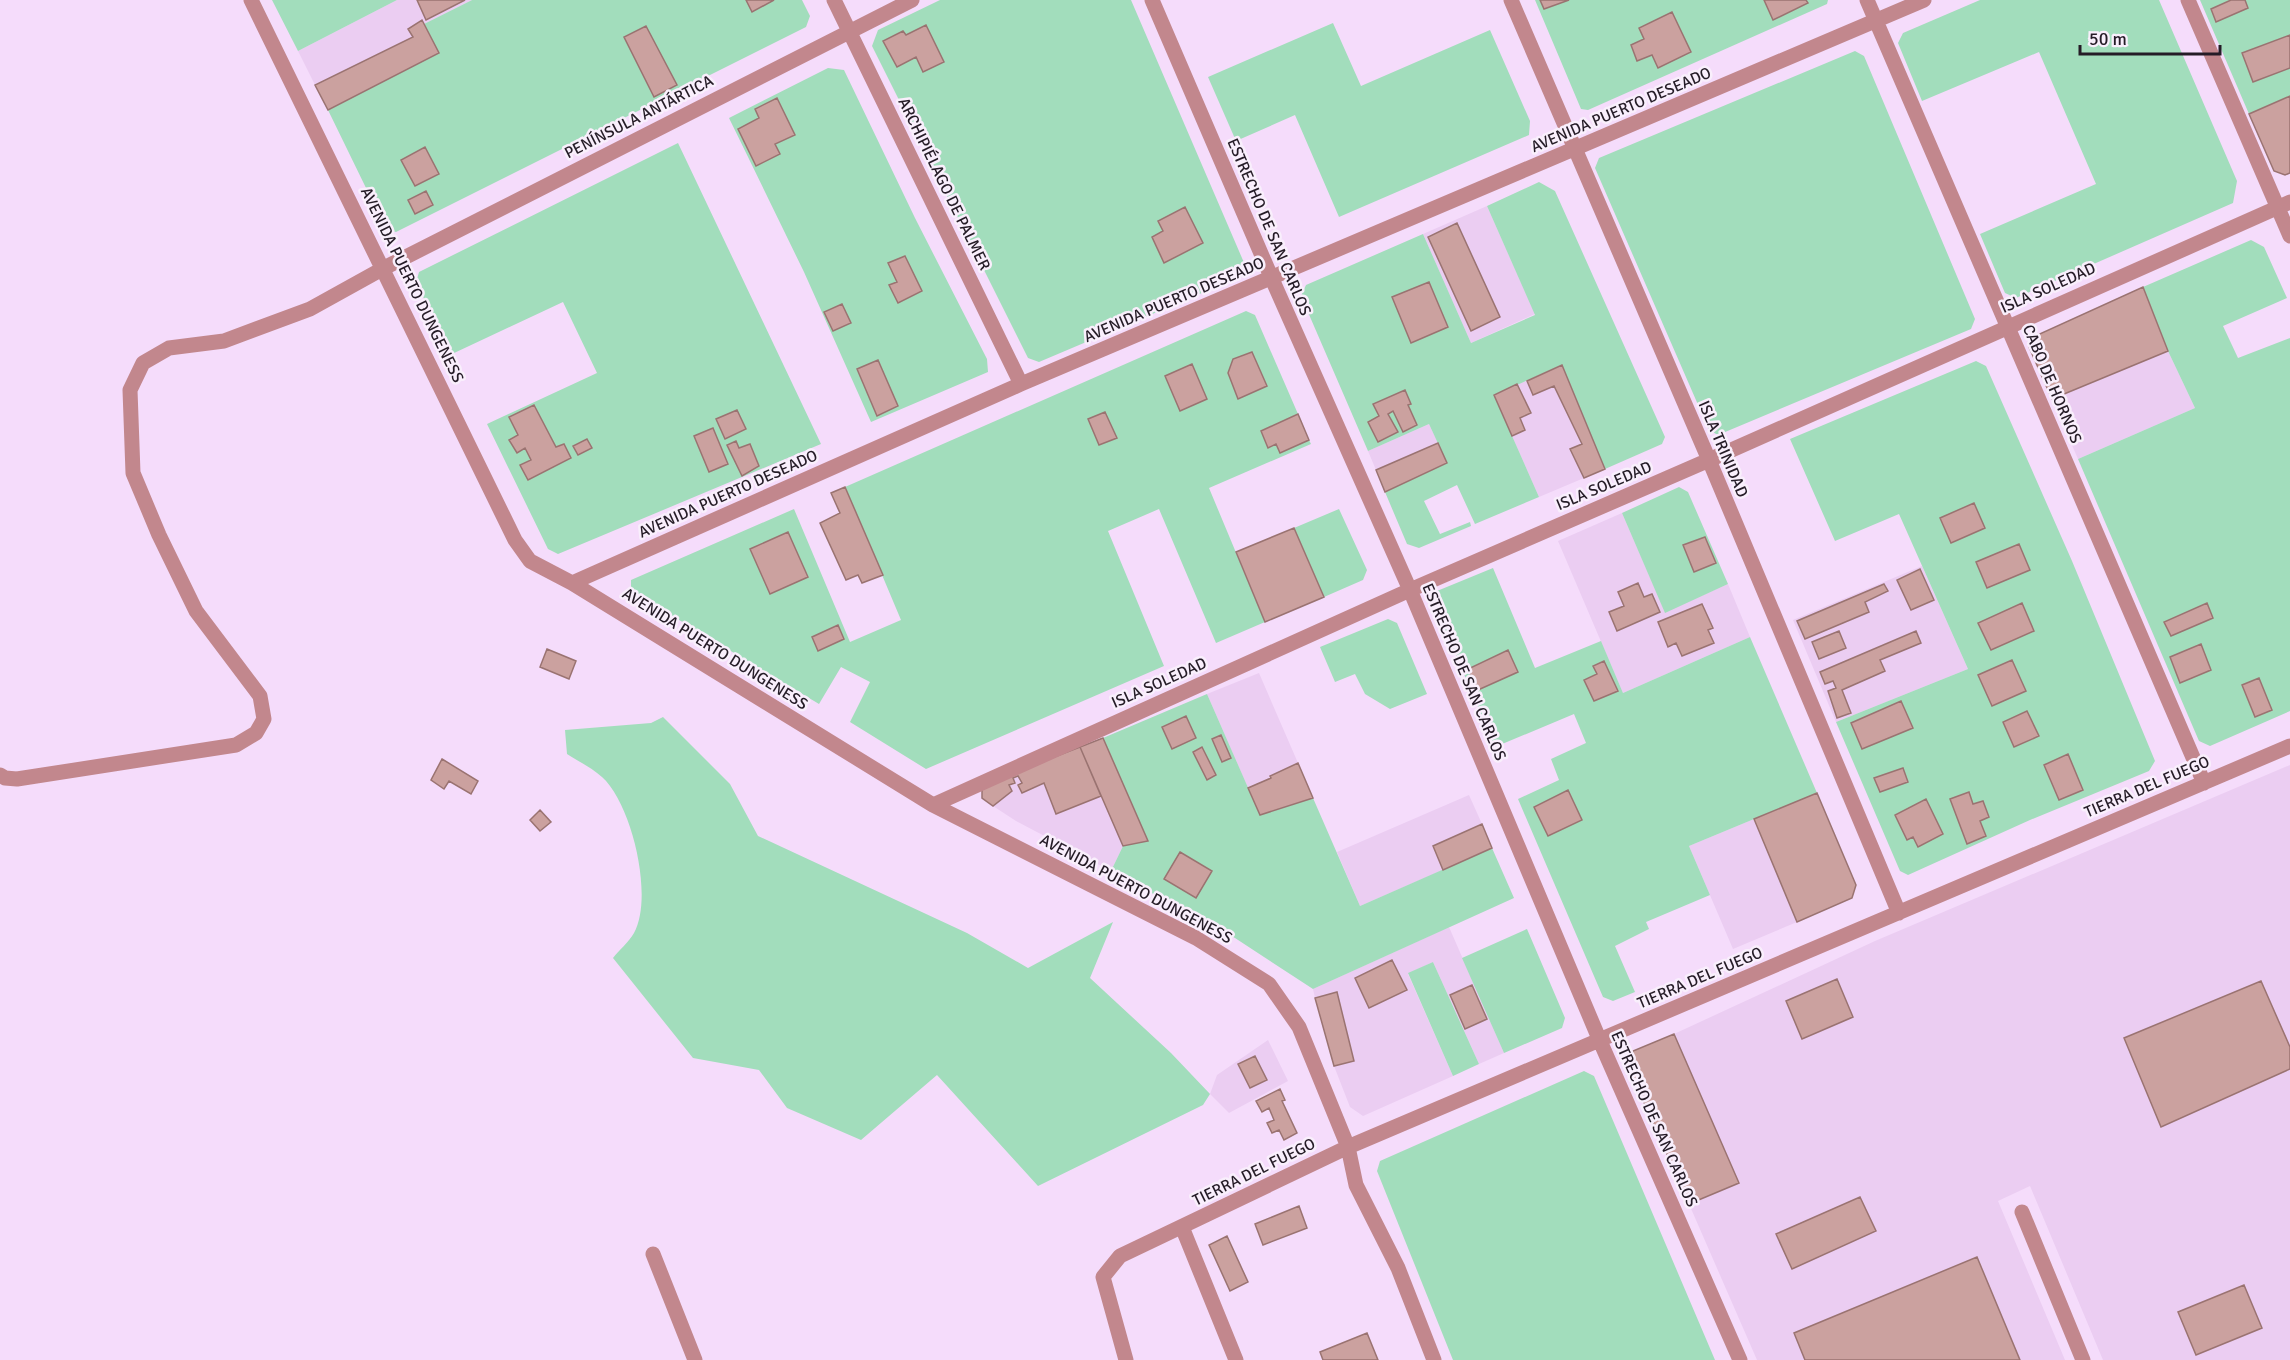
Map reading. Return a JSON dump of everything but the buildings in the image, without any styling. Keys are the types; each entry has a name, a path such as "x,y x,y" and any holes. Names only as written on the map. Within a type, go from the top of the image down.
{"street":[{"name":"AVENIDA PUERTO DUNGENESS","path":"251,0 515,540 531,561 572,583 933,805 1196,938 1269,984 1299,1027 1348,1147 1356,1185 1398,1268 1434,1360"},
{"name":"ARCHIPIÉLAGO DE PALMER","path":"834,0 1021,384"},
{"name":"PENÍNSULA ANTÁRTICA","path":"0,775 17,779 236,745 256,734 264,719 260,696 196,611 159,535 133,472 130,390 143,363 170,348 224,341 310,309 384,268 912,0"},
{"name":"ESTRECHO DE SAN CARLOS","path":"1152,0 1272,279 1410,590 1600,1041 1740,1360"},
{"name":"ISLA TRINIDAD","path":"1511,0 1709,460 1899,913"},
{"name":"CABO DE HORNOS","path":"1867,0 2204,783"},
{"name":"AVENIDA PUERTO DESEADO","path":"572,583 1021,384 1924,0"},
{"path":"2188,0 2284,204 2290,236"},
{"name":"ISLA SOLEDAD","path":"933,805 1410,590 1709,460 2284,204"},
{"name":"TIERRA DEL FUEGO","path":"1126,1360 1103,1277 1120,1256 1348,1147 2290,746"},
{"path":"2022,1212 2083,1360"},
{"path":"1182,1227 1236,1360"},
{"path":"653,1254 695,1360"}],"shaded area":[{"path":"397,0 472,0 424,24 421,20 408,29 413,37 315,85 298,51"},
{"path":"1487,206 1535,314 1471,343 1423,234"},
{"path":"2168,351 2195,408 2078,459 2052,399"},
{"path":"1527,381 1534,395 1554,386 1582,444 1571,449 1584,478 1539,497 1512,436 1525,430 1520,418 1531,413 1517,384"},
{"path":"1429,424 1438,443 1376,470 1368,451"},
{"path":"1622,513 1665,612 1728,584 1750,637 1623,693 1558,541"},
{"path":"1922,566 1968,669 1836,722 1793,620"},
{"path":"1259,673 1298,763 1248,788 1207,694"},
{"path":"2290,765 2290,1047 2261,981 2124,1038 2161,1127 2290,1069 2290,1360 2103,1360 2030,1186 1998,1201 2065,1360 1757,1360 1689,1204 1739,1183 1674,1034 1875,941"},
{"path":"1018,776 1022,783 1018,785 1022,793 1044,783 1056,814 1101,796 1123,846 1111,871 1016,821 993,806 1012,791 1009,785 1014,783 1013,778"},
{"path":"1469,795 1482,824 1433,846 1443,870 1360,906 1337,852"},
{"path":"1754,819 1797,922 1733,949 1689,846"},
{"path":"1449,927 1504,1053 1479,1064 1433,962 1408,974 1453,1076 1363,1116 1350,1107 1334,1066 1354,1061 1337,993 1315,998 1313,989"},
{"path":"1268,1040 1288,1081 1229,1113 1210,1094 1217,1075"}],"green space":[{"path":"272,0 397,0 298,51"},
{"path":"472,0 802,0 810,16 806,27 396,232 386,229 328,110 438,53 424,24"},
{"path":"940,0 1131,0 1245,265 1242,276 1039,362 1028,358 872,46 878,30"},
{"path":"1535,0 1828,0 1827,4 1588,110 1581,109"},
{"path":"1980,0 2159,0 2237,181 2233,203 2016,298 2005,293 1980,234 2096,184 2039,52 1922,101 1898,43 1903,33"},
{"path":"2200,0 2290,0 2290,96 2249,114"},
{"path":"1333,23 1361,86 1490,30 1530,121 1529,135 1339,217 1295,115 1236,141 1208,77"},
{"path":"1855,51 1864,56 1975,319 1971,329 1718,435 1709,430 1595,168 1599,158"},
{"path":"828,68 844,70 915,218 987,359 988,372 871,422 804,272 729,118"},
{"path":"678,143 821,444 558,554 548,549 487,424 597,373 563,302 452,354 416,283 419,272"},
{"path":"1539,182 1555,191 1665,437 1662,444 1605,469 1562,365 1494,395 1539,497 1475,524 1457,485 1424,501 1440,534 1470,522 1471,526 1419,548 1407,544 1385,492 1447,463 1429,424 1368,451 1301,296 1306,285 1423,234 1471,343 1535,315 1487,206"},
{"path":"2251,240 2264,247 2287,298 2223,326 2238,358 2290,338 2290,711 2210,746 2199,741 2078,459 2195,408 2168,351 2143,287"},
{"path":"1246,311 1255,315 1298,414 1261,431 1268,448 1276,444 1280,453 1309,440 1311,444 1209,488 1265,622 1216,643 1159,509 1108,531 1164,666 926,769 850,722 870,682 841,667 819,704 631,591 631,580 794,509 850,642 901,620 845,487","holes":["1252,352 1267,386 1238,398 1228,373"]},
{"path":"1976,361 1986,366 2072,561 2155,761 2149,771 2030,820 1908,875 1900,871 1836,722 1968,669 1899,514 1835,541 1790,439"},
{"path":"1679,487 1688,492 1728,584 1665,613 1622,513"},
{"path":"1339,509 1367,570 1363,580 1324,597 1294,528"},
{"path":"1493,568 1535,668 1601,641 1623,693 1750,637 1817,793 1689,846 1710,895 1646,922 1649,929 1615,946 1635,992 1613,1001 1603,997 1518,799 1559,780 1551,759 1586,743 1574,714 1495,747 1433,601 1437,591"},
{"path":"1388,619 1397,623 1427,694 1390,709 1365,694 1355,674 1335,682 1320,647"},
{"path":"1207,694 1260,815 1313,798 1360,906 1492,848 1514,898 1313,989 1235,938 1111,871 1123,846 1147,840 1103,738"},
{"path":"663,717 730,784 758,836 967,933 1028,968 1113,922 1090,978 1171,1053 1210,1094 1203,1105 1038,1186 937,1075 861,1140 787,1108 759,1070 693,1058 613,958 634,933 640,917 641,875 637,852 631,829 613,790 602,777 567,754 565,730 651,723"},
{"path":"1527,929 1565,1018 1562,1028 1504,1053 1462,958"},
{"path":"1433,962 1479,1064 1453,1076 1408,973"},
{"path":"1584,1071 1594,1076 1715,1360 1453,1360 1377,1171 1380,1161"}]}
